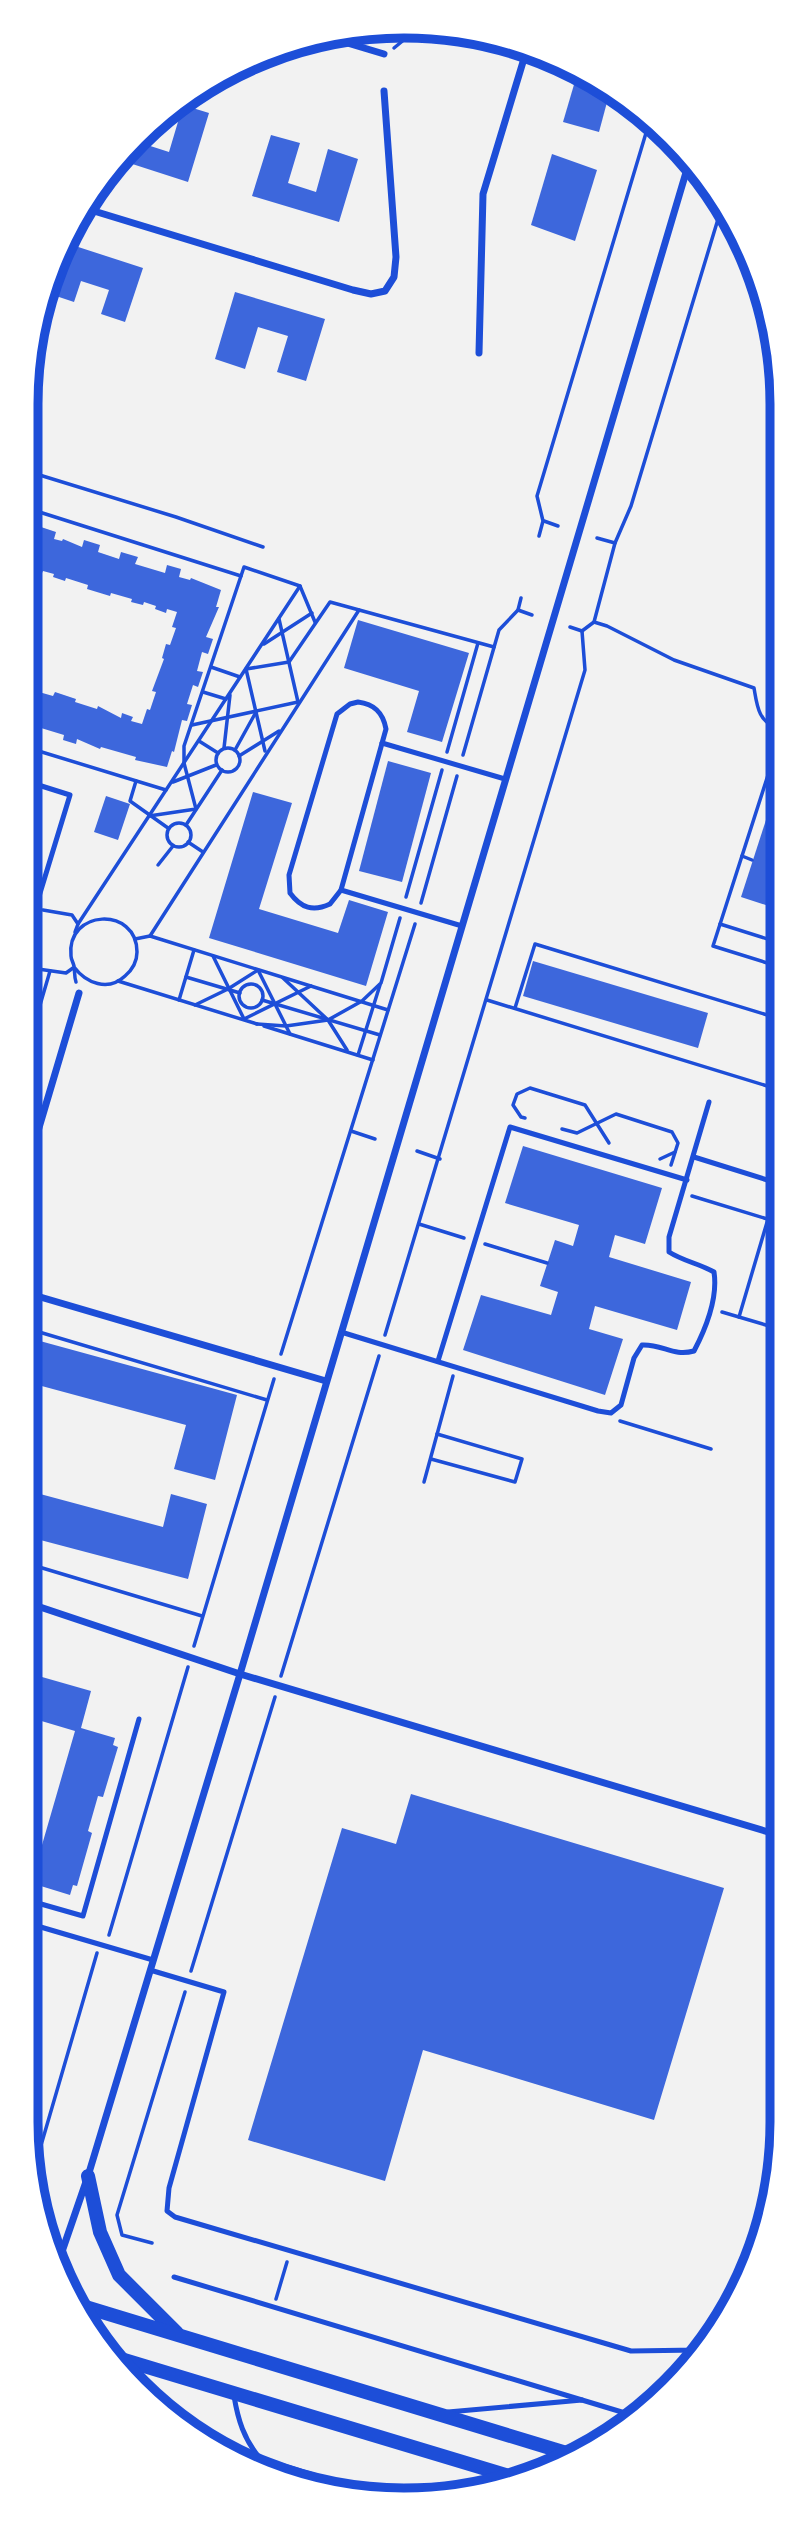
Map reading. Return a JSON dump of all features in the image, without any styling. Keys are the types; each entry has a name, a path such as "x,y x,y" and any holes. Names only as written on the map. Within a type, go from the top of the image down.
{"main road":[{"path":"88,2176 100,2232 119,2275 177,2334"},
{"path":"89,2308 562,2452"},
{"path":"127,2361 502,2474"}],"street":[{"path":"348,43 384,54"},
{"path":"479,354 483,194 524,59"},
{"path":"94,211 353,290 371,294 385,291 394,277 396,257 384,91"},
{"path":"62,2251 88,2176 240,1674 686,172"},
{"path":"38,1131 79,993"},
{"path":"38,1296 326,1381"},
{"path":"38,1606 240,1674 770,1833"}],"lane":[{"path":"367,703 385,720 386,729 341,890 330,904 312,909 303,906 290,893 289,875 337,714 350,704 367,703"},
{"path":"382,743 505,779"},
{"path":"38,785 70,795 38,900"},
{"path":"341,890 462,926"},
{"path":"341,1332 611,1413 621,1405 634,1357 642,1345 652,1345 682,1354 694,1351 702,1336 716,1287 714,1272 669,1252 670,1237 709,1102"},
{"path":"438,1361 510,1127 687,1180"},
{"path":"694,1157 770,1181"},
{"path":"38,1903 83,1916 139,1719"},
{"path":"38,1926 153,1960"},
{"path":"150,1970 224,1992 169,2188 167,2211 176,2217 631,2351 690,2350"},
{"path":"174,2277 625,2413"},
{"path":"233,2393 238,2420 248,2444 259,2458"},
{"path":"437,2413 582,2400"},
{"path":"269,2462 321,2478"}],"path":[{"path":"384,54 406,38"},
{"path":"539,536 543,521 537,496 647,131"},
{"path":"582,631 594,622 615,543 631,506 719,217"},
{"path":"38,475 263,547"},
{"path":"38,512 241,576"},
{"path":"543,521 558,526"},
{"path":"597,538 615,543"},
{"path":"196,809 184,763 184,746 244,567 300,586 315,622"},
{"path":"75,934 91,920 101,918 121,923 135,939 136,960 131,970 118,981 102,985 81,976 74,967 71,956 75,934 78,924 300,586"},
{"path":"246,669 289,662 330,602 494,647"},
{"path":"150,936 359,610"},
{"path":"518,610 532,614"},
{"path":"260,647 312,613"},
{"path":"279,618 298,702"},
{"path":"594,622 674,660 754,688 759,714 770,725"},
{"path":"570,627 582,631"},
{"path":"152,2243 122,2235 117,2215 440,1159 585,670 582,631"},
{"path":"358,1055 403,909 478,643"},
{"path":"211,667 240,677"},
{"path":"246,669 266,753"},
{"path":"203,692 226,699"},
{"path":"216,765 218,753 224,748 230,693"},
{"path":"192,725 298,702"},
{"path":"235,750 257,711"},
{"path":"239,756 281,729"},
{"path":"199,740 218,753"},
{"path":"216,765 222,770 234,770 239,764 239,756 235,750 224,748"},
{"path":"38,751 166,790"},
{"path":"171,783 216,765"},
{"path":"770,769 713,946 770,965"},
{"path":"186,825 222,770"},
{"path":"136,781 130,802 169,828"},
{"path":"149,816 196,809"},
{"path":"175,823 186,825 191,835 188,842 181,847 173,846 168,840 169,828 175,823"},
{"path":"188,842 203,852"},
{"path":"158,865 173,846"},
{"path":"742,856 752,860"},
{"path":"38,909 72,915 78,924"},
{"path":"720,924 770,940"},
{"path":"135,939 150,936 388,1010"},
{"path":"515,1008 535,944 770,1016"},
{"path":"179,1000 194,950"},
{"path":"213,956 243,1019 312,986"},
{"path":"38,969 66,973 74,967"},
{"path":"195,1005 258,970"},
{"path":"258,970 290,1034"},
{"path":"38,1012 50,971"},
{"path":"186,977 240,993"},
{"path":"282,977 328,1020 349,1052"},
{"path":"118,981 373,1060"},
{"path":"257,1024 286,1026 328,1020 362,1001 381,983"},
{"path":"255,985 262,993 262,1000 257,1006 249,1008 242,1004 240,993 244,987 255,985"},
{"path":"262,1000 380,1035"},
{"path":"487,1000 770,1087"},
{"path":"532,1120 521,1117 513,1105 517,1094 530,1088 585,1105 607,1142 618,1146"},
{"path":"555,1126 577,1133 616,1114 672,1132 678,1143 668,1174"},
{"path":"351,1131 375,1139"},
{"path":"417,1151 440,1159"},
{"path":"651,1156 663,1159 675,1152"},
{"path":"684,1193 768,1219 739,1317"},
{"path":"710,1309 770,1326"},
{"path":"38,1331 267,1400"},
{"path":"425,1482 455,1367"},
{"path":"611,1413 614,1419 711,1449"},
{"path":"431,1459 515,1482 522,1459 437,1434"},
{"path":"38,1567 202,1616"},
{"path":"273,2307 290,2251"}],"building":[{"path":"575,81 607,100 599,132 563,122"},
{"path":"191,107 209,113 188,182 129,163 147,145 169,152 180,115"},
{"path":"271,135 300,143 288,183 316,192 328,149 358,159 339,222 252,196"},
{"path":"552,154 597,170 575,241 531,225"},
{"path":"74,246 143,268 125,322 101,314 109,290 81,281 74,302 55,296"},
{"path":"235,292 325,319 306,381 277,372 288,336 258,327 245,369 215,359"},
{"path":"41,527 56,532 54,539 63,539 82,547 84,540 100,545 98,552 119,559 121,552 138,557 135,564 165,573 167,565 181,569 179,577 191,578 221,590 216,607 219,607 206,637 213,639 208,654 202,652 197,671 203,672 198,687 193,685 187,704 192,705 187,721 182,720 174,752 172,751 167,767 135,760 136,757 101,747 100,749 77,739 76,744 63,740 64,735 41,728 38,733 38,692 53,696 55,692 76,699 75,702 97,709 98,706 121,718 122,713 133,717 131,721 142,724 156,692 152,691 164,659 162,658 166,644 170,645 176,628 172,627 177,612 167,609 166,613 144,602 143,605 111,593 110,596 87,589 88,585 66,578 65,581 53,577 54,574 43,571 41,575 38,574"},
{"path":"358,620 469,653 442,742 407,732 419,691 344,668"},
{"path":"388,761 431,773 402,882 359,871"},
{"path":"253,792 292,803 259,909 338,933 349,900 388,912 366,986 209,938"},
{"path":"106,796 130,804 118,840 94,832"},
{"path":"770,808 770,906 741,897"},
{"path":"533,961 708,1013 698,1048 523,996"},
{"path":"523,1146 662,1188 645,1244 615,1235 609,1257 691,1282 677,1330 595,1306 589,1329 623,1339 605,1395 463,1350 481,1295 551,1315 558,1292 540,1286 555,1240 573,1246 579,1225 505,1203"},
{"path":"38,1340 237,1395 215,1480 174,1469 186,1425 38,1385"},
{"path":"38,1493 163,1527 171,1494 207,1504 188,1579 38,1539"},
{"path":"38,1676 91,1691 81,1728 115,1738 113,1745 118,1747 103,1797 98,1796 88,1831 92,1833 77,1886 73,1885 70,1895 38,1885 38,1859 75,1731 38,1720"},
{"path":"411,1794 724,1888 654,2120 423,2050 385,2181 248,2140 342,1828 396,1844"}]}
